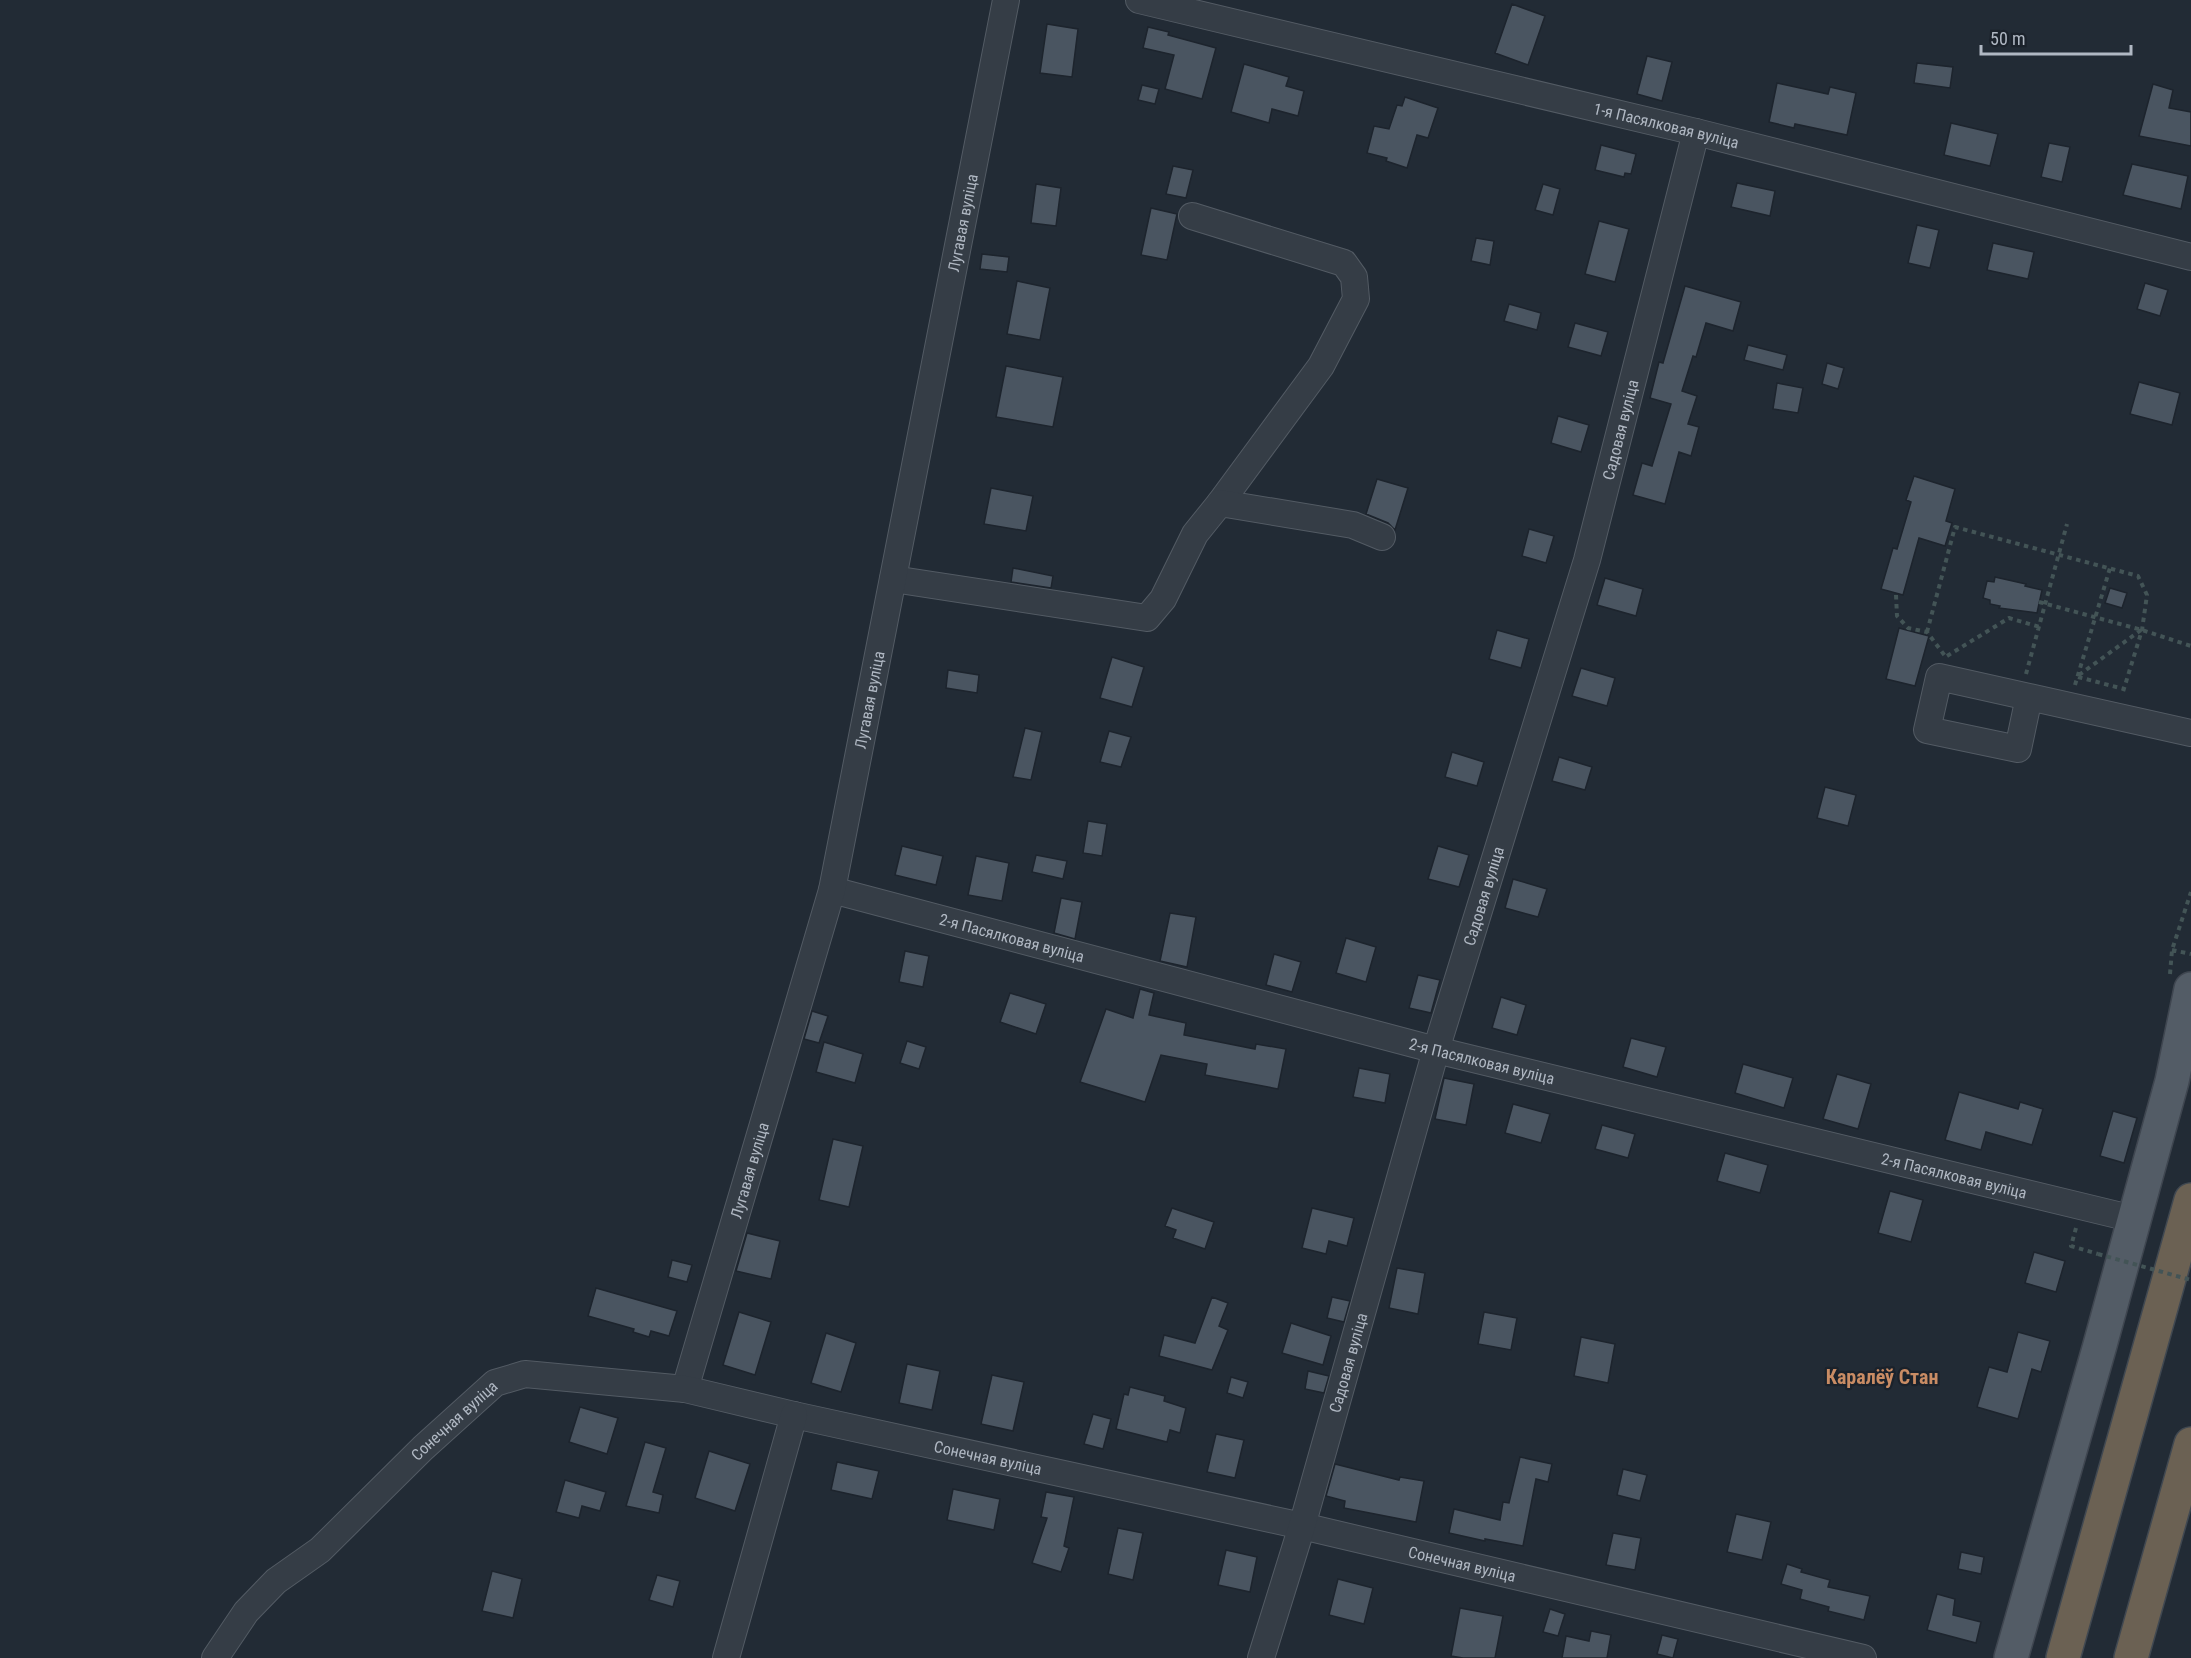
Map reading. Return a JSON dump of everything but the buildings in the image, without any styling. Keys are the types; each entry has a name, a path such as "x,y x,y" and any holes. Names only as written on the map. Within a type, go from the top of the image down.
{"highway":[{"path":"2063,1658 2191,1200"},
{"path":"2131,1658 2191,1444"}],"main road":[{"path":"2011,1658 2172,1081 2191,989"}],"street":[{"name":"Лугавая вуліца","path":"685,1389 832,890 1006,0"},
{"name":"1-я Пасялковая вуліца","path":"1139,0 1696,132 2191,257"},
{"name":"Садовая вуліца","path":"1261,1658 1302,1526 1436,1050 1587,560 1696,132"},
{"path":"893,579 1147,618 1163,599 1195,534 1321,366 1356,299 1354,277 1344,263 1192,216"},
{"path":"1220,503 1353,525 1382,537"},
{"path":"2027,688 2191,733"},
{"name":"2-я Пасялковая вуліца","path":"832,890 1436,1050 2134,1219"},
{"name":"Сонечная вуліца","path":"215,1658 246,1612 276,1581 320,1550 423,1448 495,1383 525,1374 685,1389 1302,1526 1863,1658"},
{"path":"726,1658 794,1415"}],"path":[{"path":"2027,688 2040,627 2067,524"},
{"path":"1927,632 1955,527 2138,576 2147,595 2142,630 2120,699"},
{"path":"2075,687 2110,568"},
{"path":"1896,596 1897,616 1908,628 1927,632 1952,666"},
{"path":"2039,602 2191,646"},
{"path":"1937,662 2009,618 2040,627"},
{"path":"2078,676 2142,630"},
{"path":"2078,676 2124,689"},
{"path":"2172,950 2191,954"},
{"path":"2084,1227 2076,1225 2071,1246 2191,1280"}],"district":[{"name":"Каралёў Стан","path":"1882,1377"}]}
